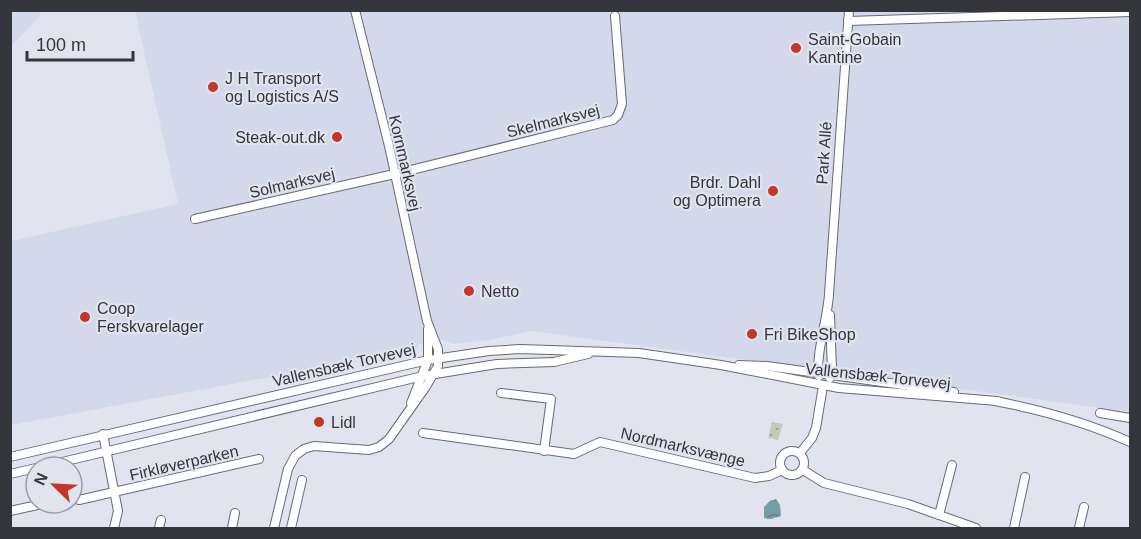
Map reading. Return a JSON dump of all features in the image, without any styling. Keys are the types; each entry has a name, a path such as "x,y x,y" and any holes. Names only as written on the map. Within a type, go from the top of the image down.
{"street":[{"name":"Kornmarksvej","path":"355,10 395,174 427,321 439,357"},
{"name":"Park Allé","path":"823,386 818,373 829,298 849,10"},
{"path":"848,21 1066,12 1131,12"},
{"name":"Skelmarksvej","path":"395,174 613,120 618,115 622,104 615,16"},
{"name":"Solmarksvej","path":"195,219 395,174"},
{"name":"Park Allé","path":"829,298 832,376"},
{"name":"Kornmarksvej","path":"407,412 428,360 427,321"},
{"name":"Vallensbæk Torvevej","path":"10,457 439,357 520,349 553,348 594,353 639,353 722,364 823,386 881,393 899,392 997,401"},
{"name":"Vallensbæk Torvevej","path":"84,457 423,375 498,364 554,362 594,353"},
{"path":"274,528 288,469 296,456 304,449 314,446 369,450 379,447 389,439 435,373 439,357"},
{"name":"Vallensbæk Torvevej","path":"722,364 767,366 952,392 1034,408 1079,421 1131,442"},
{"path":"800,453 812,438 816,428 823,386 832,376"},
{"path":"501,393 551,399 544,451"},
{"path":"1100,413 1131,418"},
{"path":"103,434 107,452"},
{"name":"Nordmarksvænge","path":"423,434 574,454 600,442 755,478 769,476 782,470"},
{"path":"792,450 800,453 804,459 803,470 790,475 782,470 780,462 783,454 792,450"},
{"name":"Firkløverparken","path":"107,452 118,511 114,528"},
{"name":"Firkløverparken","path":"84,499 259,459"},
{"path":"939,515 952,465"},
{"path":"803,470 825,483 908,504 976,528"},
{"path":"1014,528 1025,477"},
{"path":"291,528 302,480"},
{"path":"1079,528 1084,507"},
{"path":"232,528 235,513"}],"shaded area":[{"path":"11,10 39,11 40,16 11,46"},
{"path":"135,11 1130,11 1130,412 532,331 488,340 452,344 444,340 420,344 415,350 11,425 11,241 178,204"}],"green space":[{"path":"772,422 783,424 778,440 768,438"}],"water":[{"path":"776,499 780,505 781,516 771,519 764,518 764,507"}],"place":[{"name":"Saint-Gobain Kantine","path":"796,48"},
{"name":"J H Transport og Logistics A/S","path":"213,87"},
{"name":"Steak-out.dk","path":"337,137"},
{"name":"Brdr. Dahl og Optimera","path":"773,191"},
{"name":"Netto","path":"469,291"},
{"name":"Coop Ferskvarelager","path":"85,317"},
{"name":"Fri BikeShop","path":"752,334"},
{"name":"Lidl","path":"319,422"}]}
